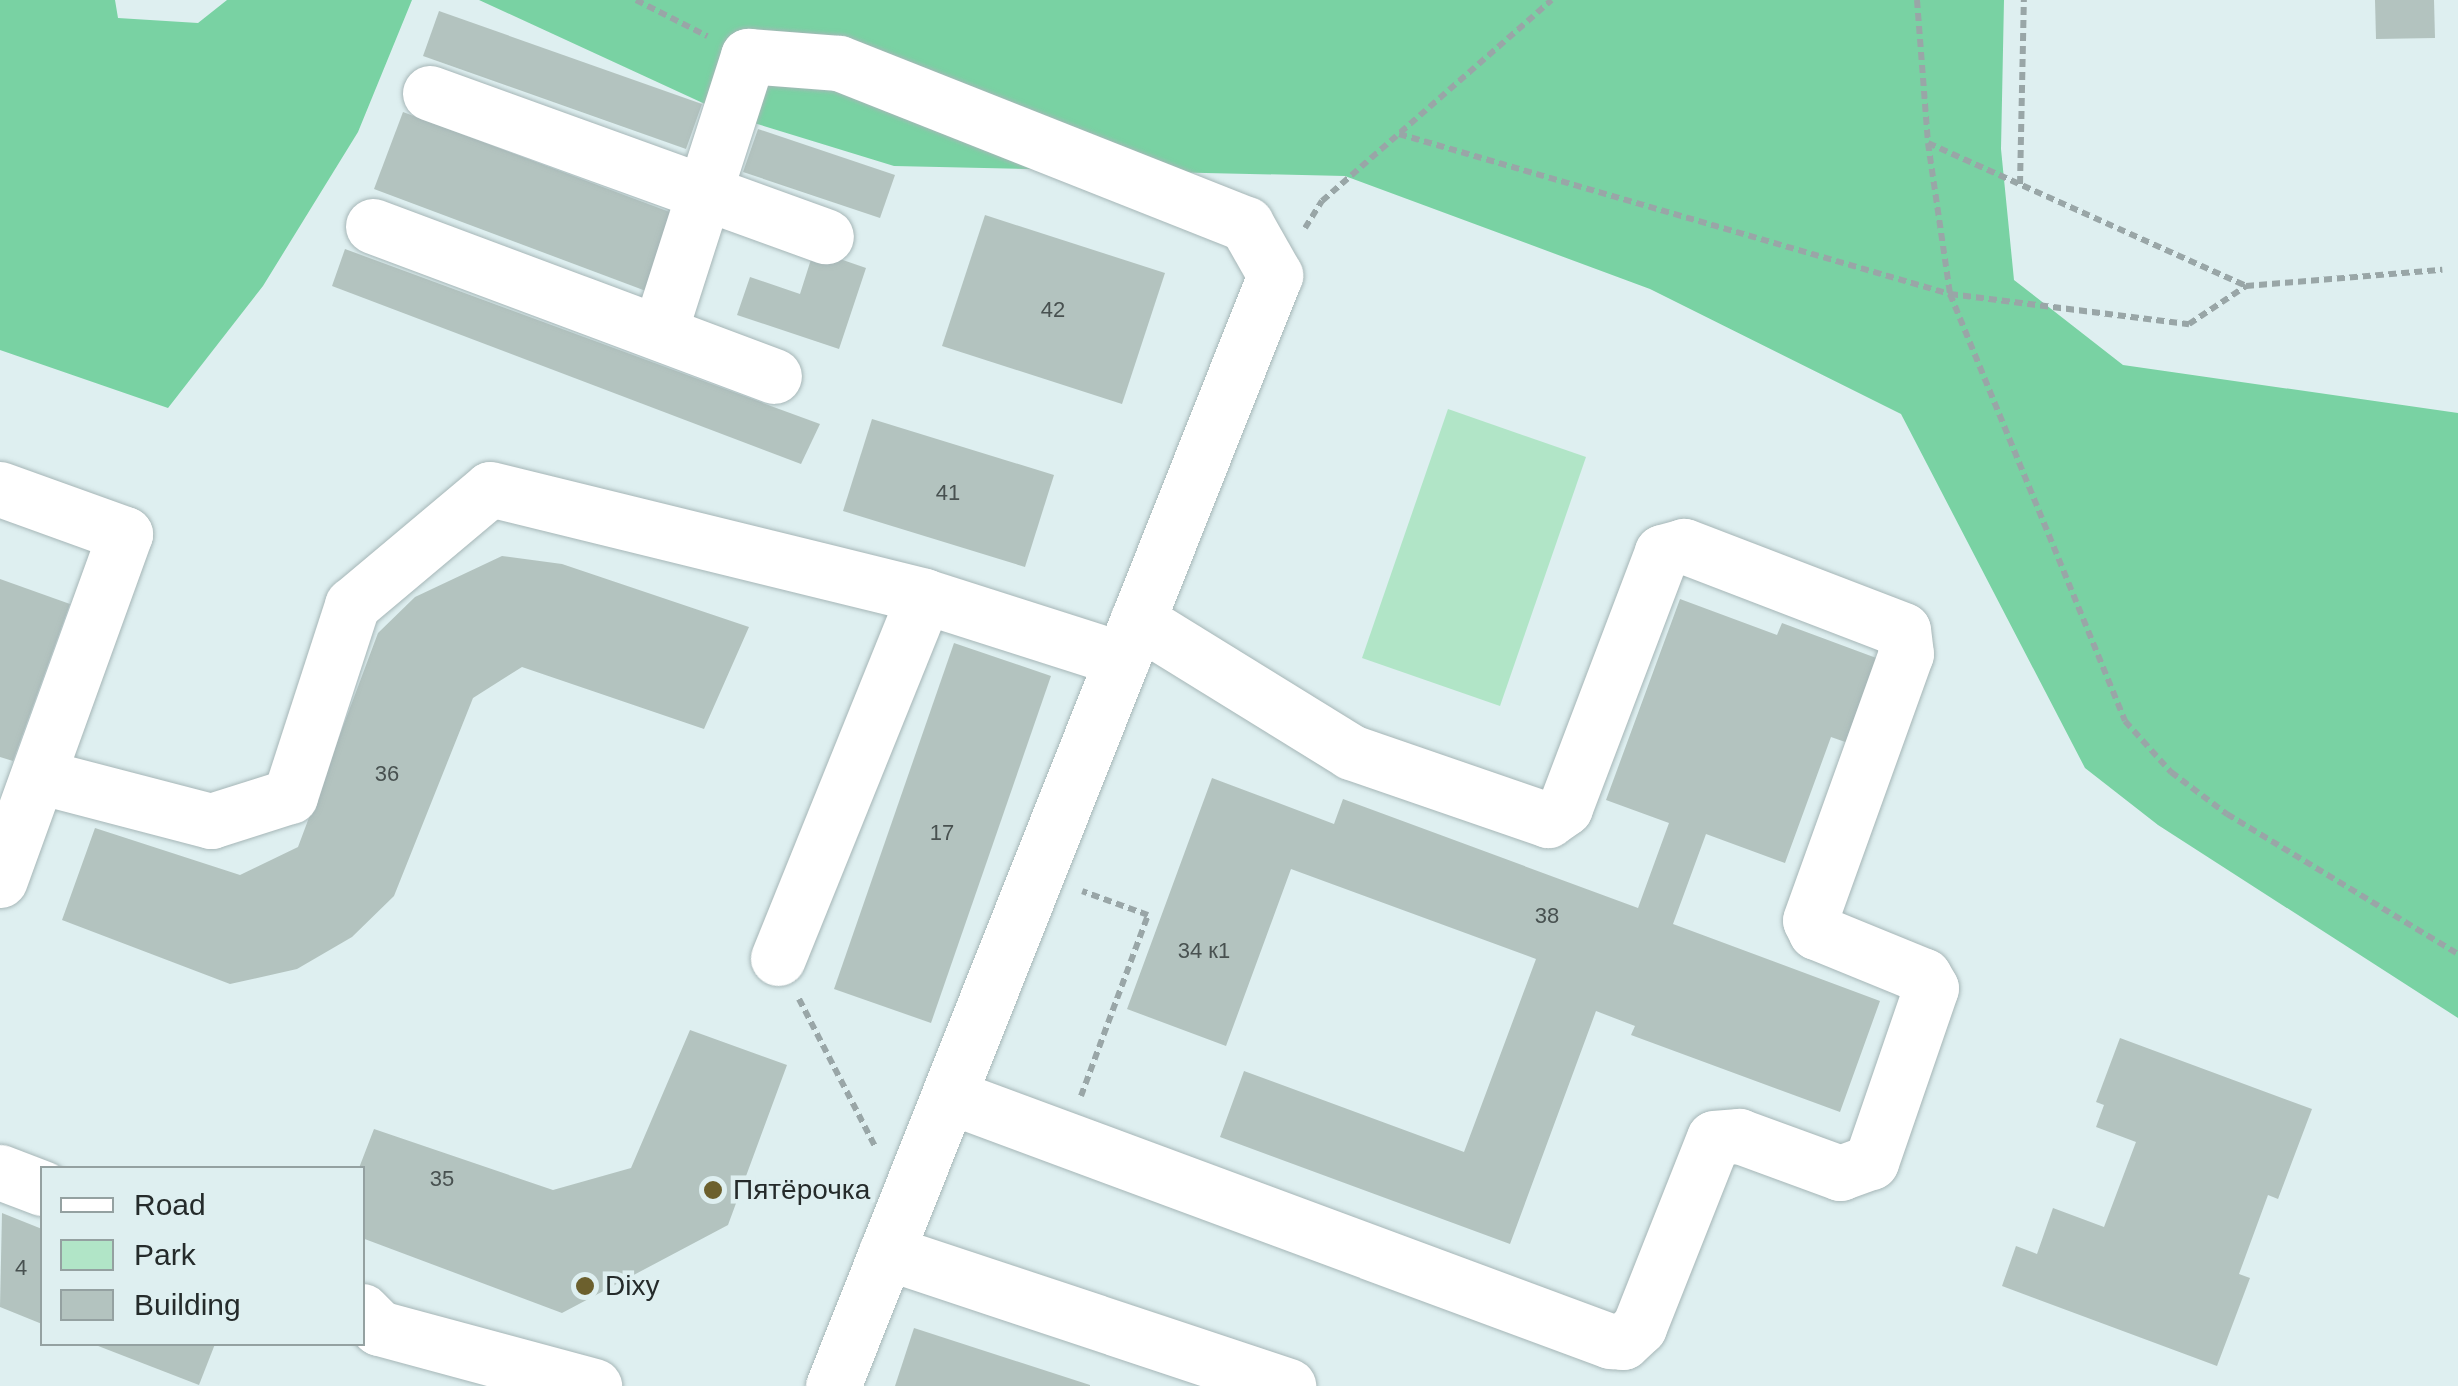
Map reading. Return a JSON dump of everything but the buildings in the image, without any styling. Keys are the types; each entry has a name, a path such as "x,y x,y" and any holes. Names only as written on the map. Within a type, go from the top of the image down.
{"street":[{"path":"660,330 748,56 839,63 1246,224 1275,275 833,1386"},
{"path":"430,93 826,236"},
{"path":"373,226 660,330 774,376"},
{"path":"0,489 126,534 0,880"},
{"path":"38,776 211,821 290,796 352,605 490,489 924,596 1130,640 1351,752 1548,820 1565,808 1662,552 1684,546 1894,624 1908,641 1810,920 1816,932 1924,976 1931,1000 1863,1169 1840,1173 1739,1136 1714,1138 1639,1327 1622,1342 949,1096"},
{"path":"778,958 924,596"},
{"path":"0,1172 40,1187"},
{"path":"896,1228 1183,1367 1257,1380"},
{"path":"365,1314 379,1328 594,1386"}],"path":[{"path":"636,0 748,56"},
{"path":"1275,275 1322,201 1552,0"},
{"path":"1917,0 1928,142 1950,294 2124,721 2171,772 2227,814 2458,954"},
{"path":"2020,184 2024,0"},
{"path":"1399,134 1950,294 2189,324 2246,286"},
{"path":"1928,142 2246,286 2442,270"},
{"path":"1065,1139 1148,915 1081,890"},
{"path":"778,958 896,1228"}],"green space":[{"path":"0,0 115,0 118,18 198,23 227,0 412,0 358,132 263,286 168,408 0,350"},
{"path":"479,0 2004,0 2001,149 2014,280 2123,365 2458,413 2458,1018 2158,825 2085,768 1901,414 1650,289 1345,176 894,166 731,116"},
{"path":"1448,409 1586,457 1500,706 1362,658"}],"place":[{"name":"Пятёрочка","path":"713,1190"},
{"name":"Dixy","path":"585,1286"}]}
